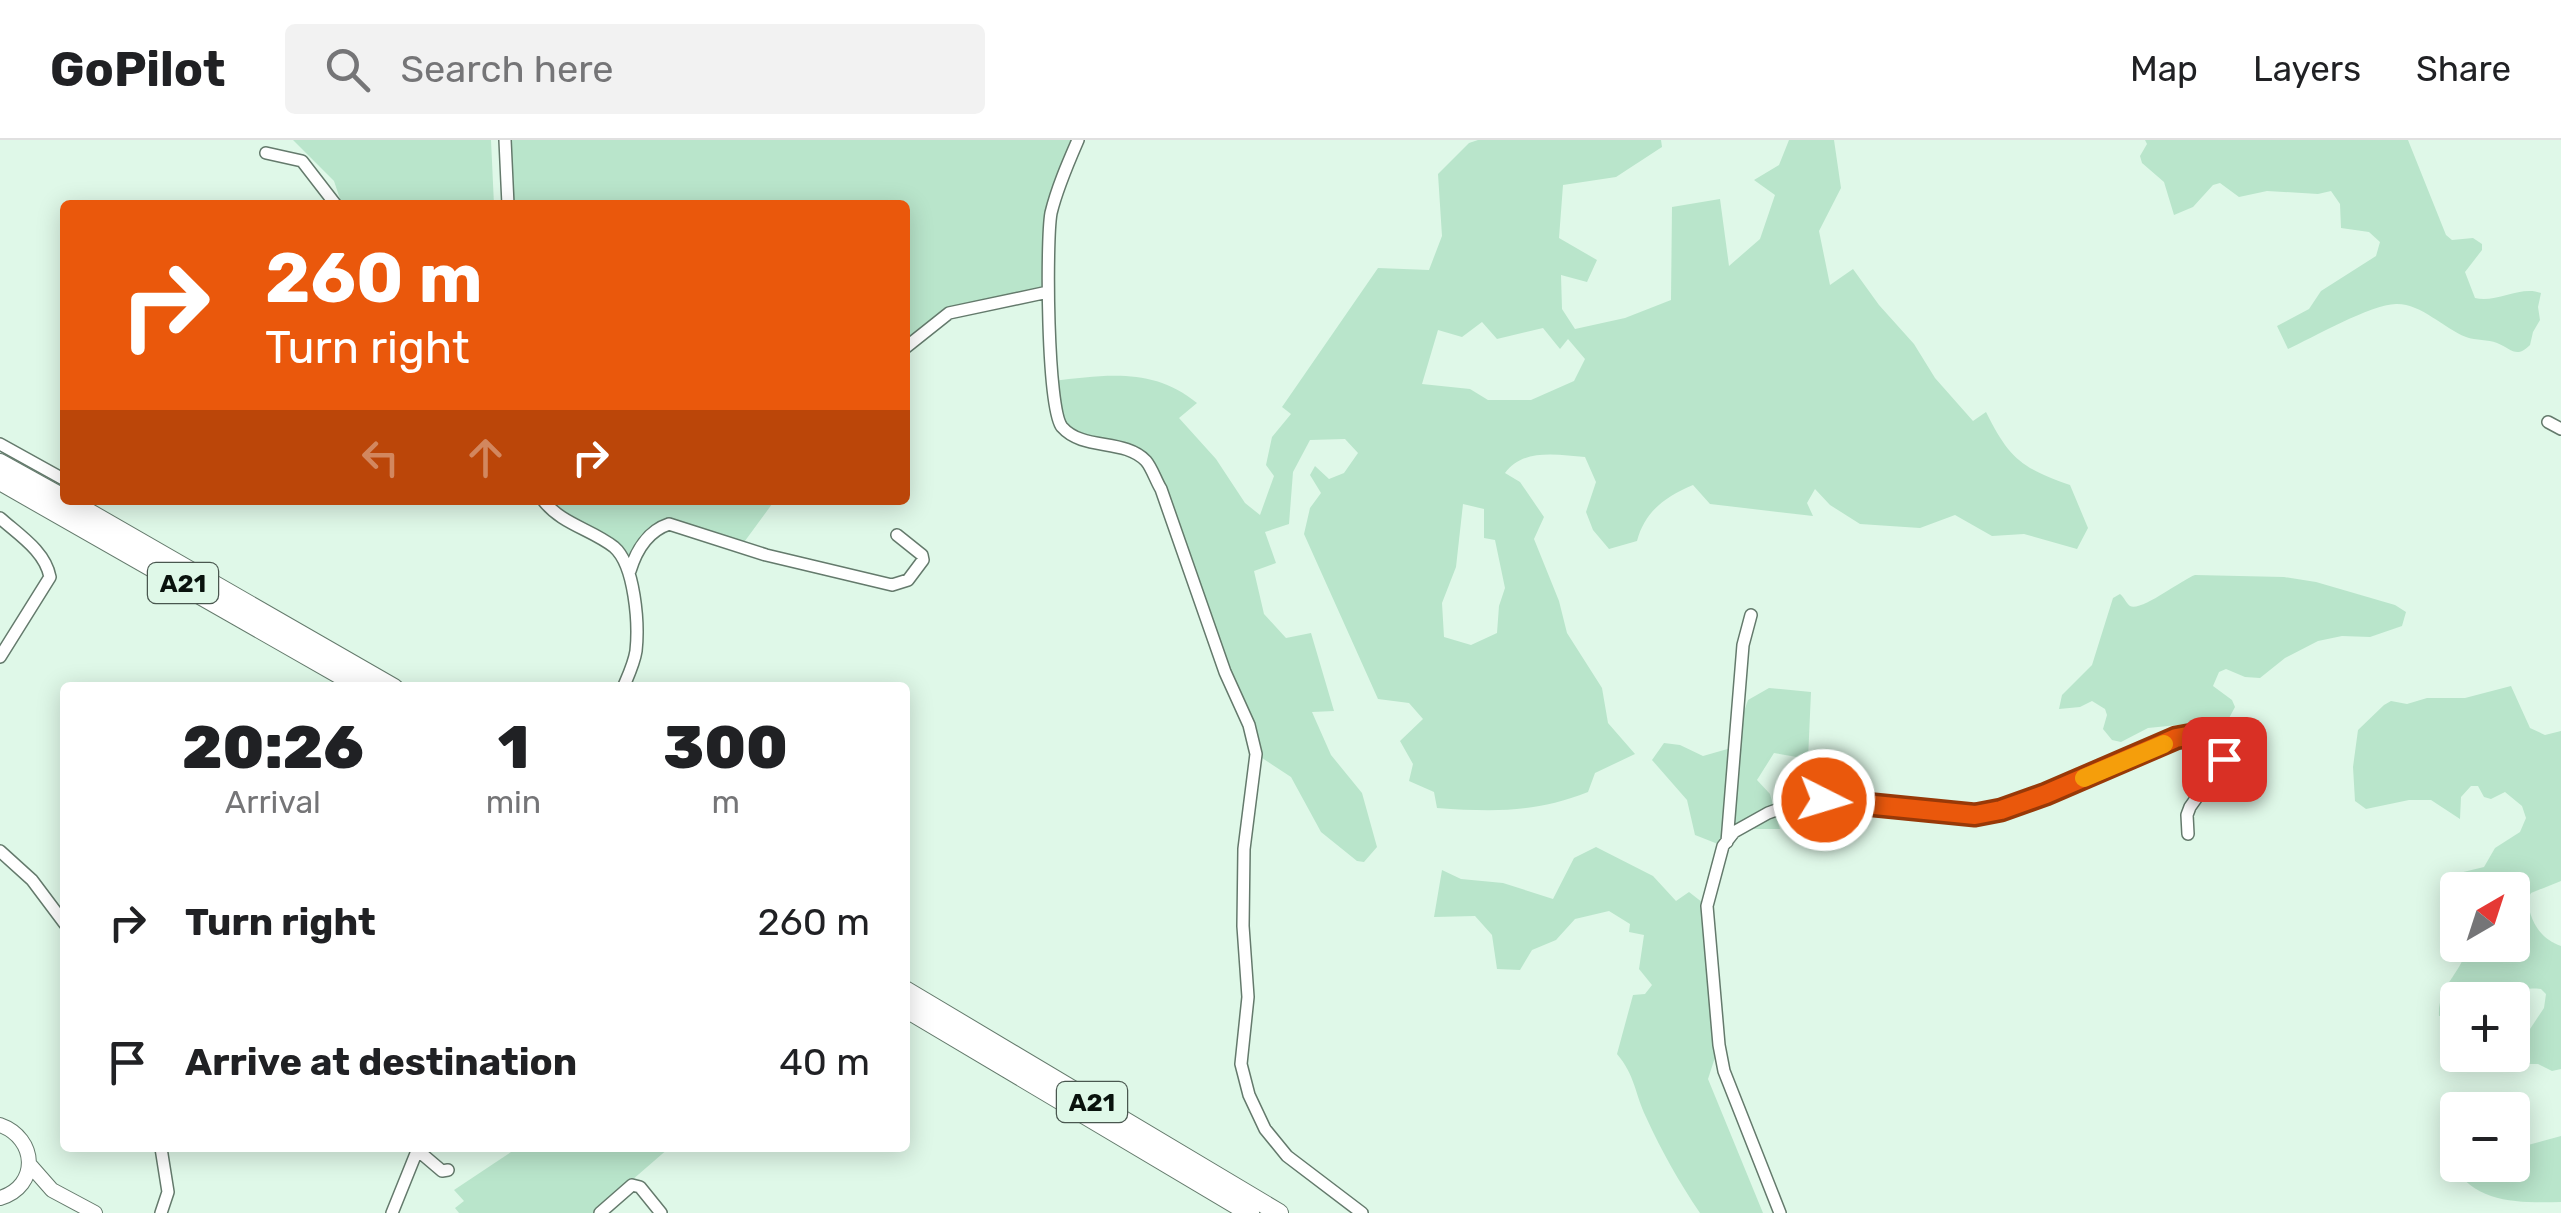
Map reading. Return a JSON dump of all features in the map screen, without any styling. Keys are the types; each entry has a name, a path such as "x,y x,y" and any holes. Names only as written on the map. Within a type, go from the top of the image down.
{"highway":[{"name":"A21","path":"0,463 60,496"},
{"name":"A21","path":"0,481 352,682"},
{"name":"A21","path":"76,505 384,682"},
{"name":"A21","path":"910,993 1279,1213"},
{"name":"A21","path":"910,1011 1250,1213"}],"main road":[{"path":"0,1125 24,1141 30,1165 28,1175 16,1190 0,1198"},
{"path":"30,1165 52,1190 95,1213"},
{"path":"16,1190 52,1190"}],"street":[{"path":"506,140 508,200"},
{"path":"1078,140 1051,214 1048,292 1058,423 1073,438 1120,447 1146,460 1160,489 1225,672 1249,725 1256,754 1244,850 1243,926 1248,997 1241,1064 1249,1096 1287,1156 1362,1213"},
{"path":"266,153 302,161 332,200"},
{"path":"910,344 949,313 1048,292"},
{"path":"2548,422 2561,429"},
{"path":"0,444 60,477"},
{"path":"547,505 552,512 609,544 621,554 630,571"},
{"path":"0,518 40,554 48,564 50,577 0,657"},
{"path":"625,682 636,651 630,571 634,555 660,527 670,524 766,555 892,586 908,580 923,560 922,554 897,535"},
{"path":"1750,615 1743,645 1726,842 1707,906 1724,1072 1780,1213"},
{"path":"1726,842 1754,820 1796,803 1824,800 1956,815 2001,810 2176,738 2198,734 2216,737 2225,746 2224,759 2190,807 2188,834"},
{"path":"0,842 17,867"},
{"path":"0,852 32,880 60,917"},
{"path":"161,1213 168,1192 162,1152"},
{"path":"392,1213 415,1152"},
{"path":"420,1152 442,1171 448,1170"},
{"path":"600,1213 632,1185 640,1187 661,1213"}],"green space":[{"path":"293,140 491,140 494,200 340,200 334,181"},
{"path":"505,140 1078,140 1051,214 1048,292 949,313 910,342 910,200 508,200"},
{"path":"1661,140 1662,147 1616,177 1563,185 1559,238 1597,260 1587,282 1561,275 1562,309 1575,329 1625,318 1671,300 1672,207 1720,199 1729,266 1760,239 1775,195 1754,180 1779,165 1789,140 1834,140 1841,188 1819,231 1830,285 1853,269 1914,344 1935,378 1973,421 1986,412 2018,459 2039,473 2070,485 2088,528 2077,549 2024,534 1992,536 1955,515 1920,528 1860,524 1830,505 1815,489 1807,503 1813,516 1710,504 1693,485 1658,506 1645,521 1637,541 1609,549 1593,530 1586,512 1596,482 1585,457 1542,455 1521,460 1505,473 1520,482 1544,517 1534,539 1559,601 1567,633 1602,688 1608,723 1635,754 1595,773 1588,792 1550,804 1514,809 1437,808 1434,792 1409,781 1413,764 1400,741 1423,719 1409,703 1378,699 1304,534 1310,508 1321,493 1310,475 1315,466 1329,479 1344,473 1358,453 1345,439 1310,440 1293,472 1289,524 1265,532 1276,563 1254,571 1264,614 1286,638 1311,633 1334,711 1312,712 1331,755 1362,793 1377,847 1364,862 1357,861 1321,832 1291,777 1256,754 1146,460 1073,438 1058,423 1053,381 1128,376 1180,391 1197,403 1179,418 1216,459 1245,503 1260,515 1274,476 1266,465 1272,437 1291,414 1282,407 1378,268 1429,270 1442,236 1438,174 1469,143","holes":["1482,322 1497,339 1543,328 1560,349 1568,339 1585,359 1574,381 1531,400 1488,400 1470,389 1422,384 1438,330 1462,337","1463,504 1484,509 1484,538 1495,540 1505,588 1497,633 1471,645 1444,637 1442,603 1456,567"]},
{"path":"2145,140 2408,140 2446,235 2452,240 2473,238 2482,244 2482,250 2465,272 2475,298 2525,291 2541,293 2540,320 2530,345 2514,352 2457,333 2424,312 2397,304 2358,315 2288,349 2277,326 2309,309 2321,291 2376,256 2380,242 2369,232 2341,228 2340,204 2331,191 2267,191 2239,197 2220,183 2213,185 2193,207 2174,215 2164,182 2142,163"},
{"path":"550,505 771,505 742,545 669,521 631,554 621,554"},
{"path":"2195,575 2284,577 2316,582 2395,605 2406,612 2402,626 2370,637 2342,636 2318,641 2285,658 2260,678 2226,669 2219,672 2213,686 2235,707 2228,720 2148,728 2121,742 2112,740 2103,729 2105,709 2092,701 2080,707 2059,709 2062,695 2092,665 2113,598 2120,594 2135,607"},
{"path":"2511,686 2530,728 2545,735 2561,731 2561,881 2530,895 2530,872 2463,872 2484,867 2495,848 2520,832 2526,818 2522,806 2505,792 2491,799 2484,797 2478,786 2471,786 2461,797 2460,819 2431,800 2409,800 2366,809 2355,801 2353,767 2358,730 2384,705 2391,701 2407,704 2427,698 2465,698"},
{"path":"1769,688 1811,692 1808,759 1774,753 1757,780 1770,794 1780,829 1736,829 1723,846 1695,835 1687,800 1652,760 1664,743 1680,745 1703,756 1731,748 1748,700"},
{"path":"1596,847 1653,876 1676,901 1689,892 1707,906 1719,1045 1708,1079 1763,1213 1700,1213 1665,1155 1628,1069 1617,1054 1633,995 1645,994 1652,985 1639,969 1644,935 1629,932 1630,924 1609,911 1575,919 1556,940 1532,950 1520,970 1497,969 1492,935 1475,916 1434,917 1442,870 1461,879 1503,883 1553,899 1574,858"},
{"path":"2530,911 2538,929 2561,946 2561,1069 2552,1071 2530,1064 2530,1029 2544,1008 2546,994 2541,989 2530,989 2530,982 2450,982 2462,962 2530,962"},
{"path":"2561,1136 2561,1202 2500,1198 2468,1182 2530,1182 2530,1144"},
{"path":"511,1152 664,1152 594,1213 459,1213 455,1208 464,1201 454,1190"}],"slow traffic":[{"path":"2084,778 2164,744"}],"route":[{"path":"1824,800 1975,815 2046,794 2190,734 2221,740 2225,746 2224,759"}]}
